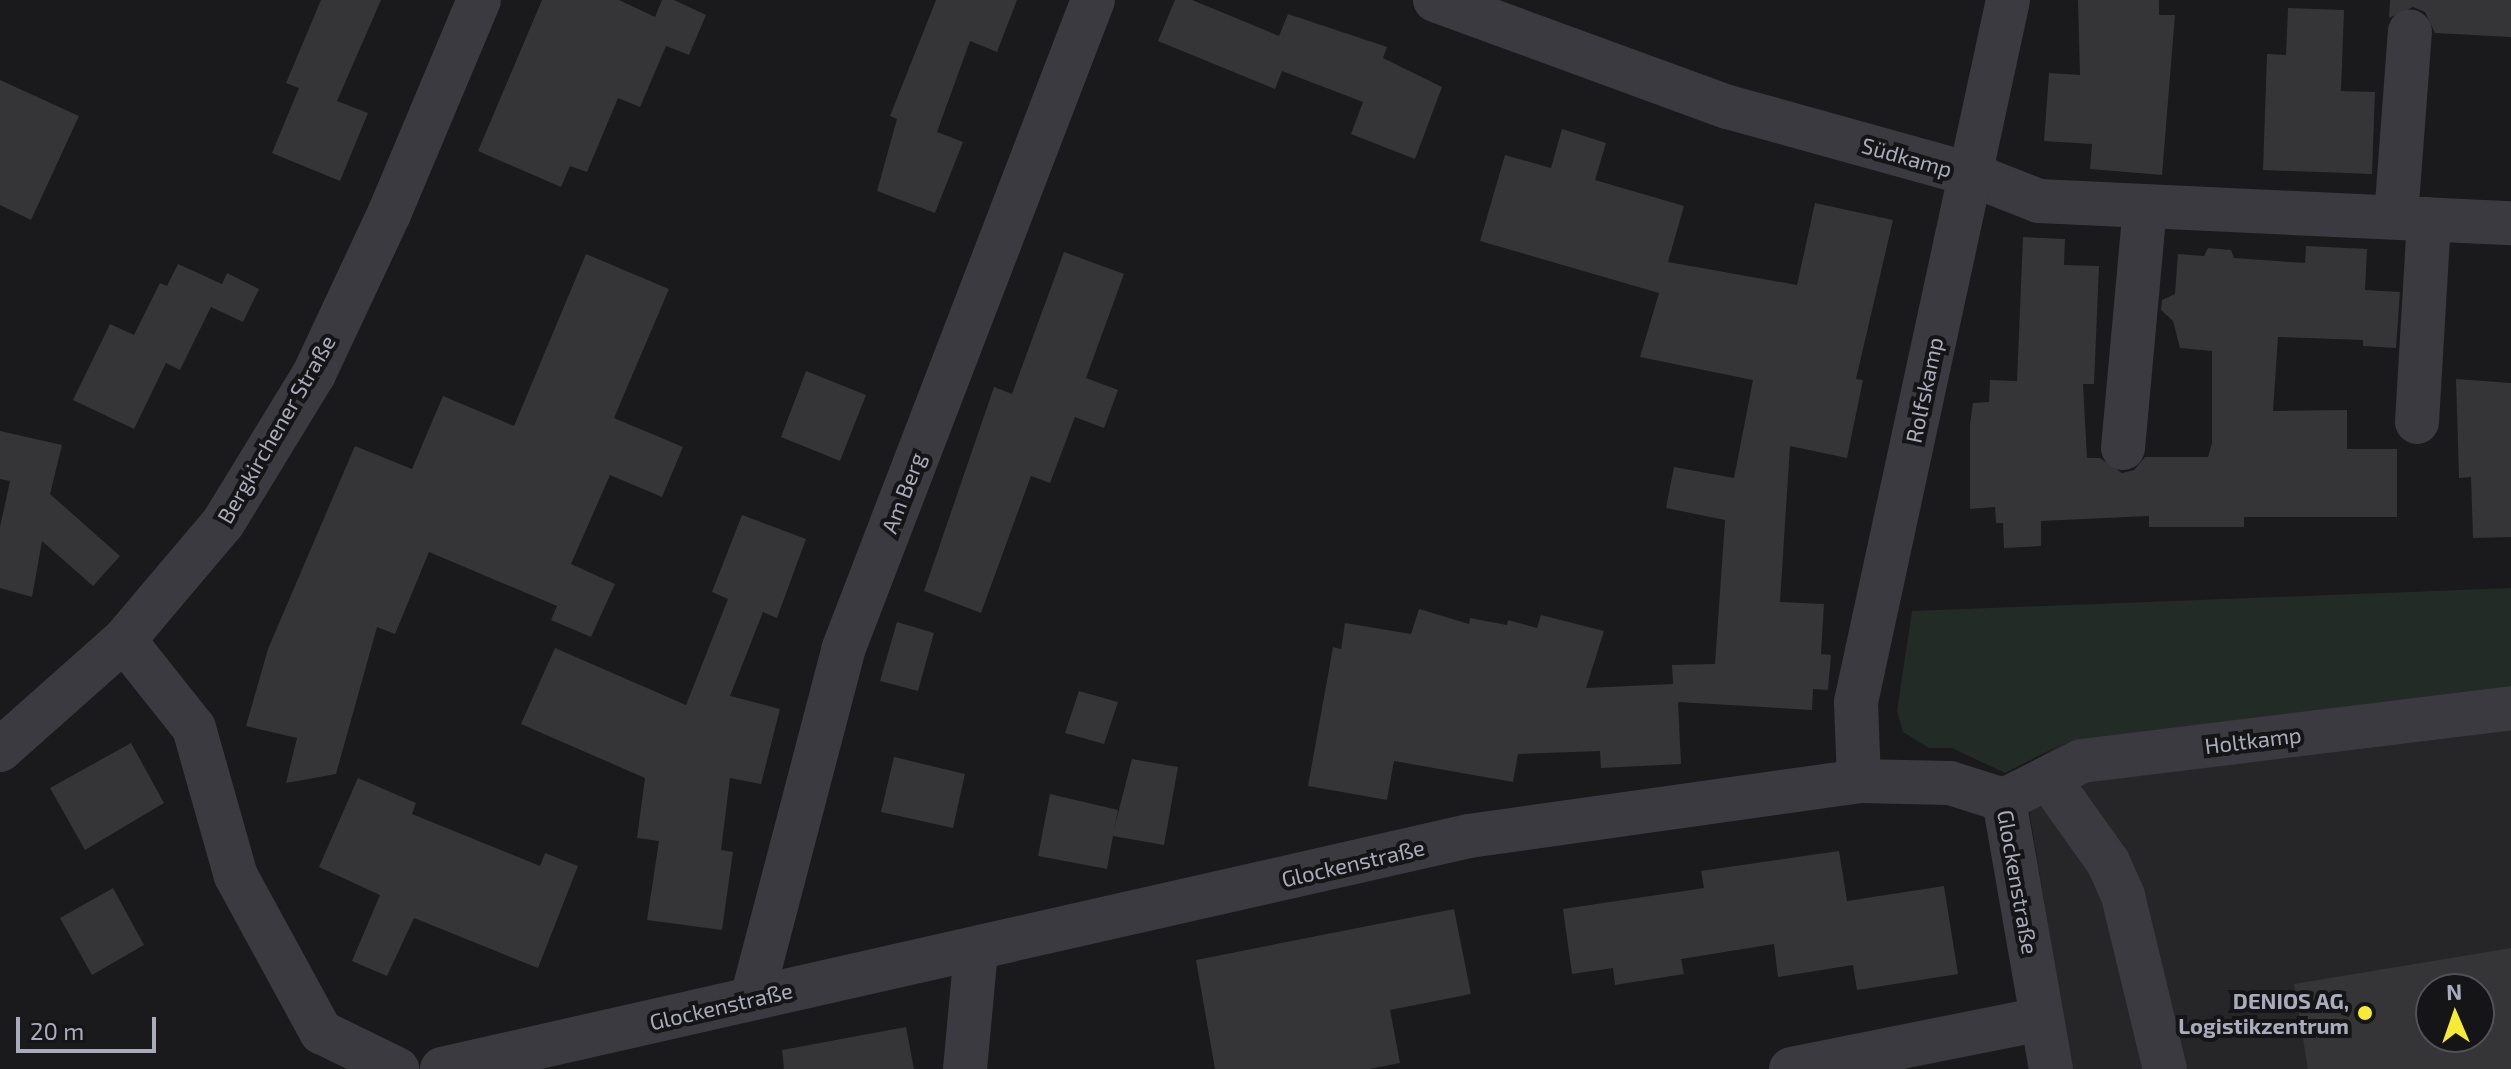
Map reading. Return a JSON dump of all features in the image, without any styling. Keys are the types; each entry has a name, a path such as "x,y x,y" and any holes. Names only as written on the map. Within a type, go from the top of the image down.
{"street":[{"name":"Bergkirchener Straße","path":"0,750 124,640 223,523 314,374 389,214 479,0"},
{"name":"Am Berg","path":"752,998 843,650 1093,0"},
{"name":"Südkamp","path":"1435,0 1728,107 1970,174 2039,201 2511,223"},
{"name":"Rolfskamp","path":"1859,781 1856,702 2008,0"},
{"path":"2410,32 2417,422"},
{"path":"2123,448 2145,206"},
{"path":"124,640 194,728 236,876 321,1032 397,1069"},
{"name":"Holtkamp","path":"2004,800 2082,761 2511,708"},
{"path":"2048,778 2108,862 2123,896 2165,1069"},
{"name":"Glockenstraße","path":"442,1069 1469,836 1859,781 1950,783 2004,800 2051,1069"},
{"path":"965,1069 976,950"},
{"path":"1791,1069 2042,1019"}],"shaded area":[{"path":"2511,588 2511,699 2060,745 2005,773 1952,748 1929,748 1903,732 1897,711 1912,611"},
{"path":"2511,699 2511,1069 2072,1069 2022,768 2060,745"}],"building":[{"path":"321,0 381,0 337,101 368,113 340,181 272,153 299,88 286,83"},
{"path":"542,0 619,0 655,17 662,0 674,0 706,15 689,55 666,46 640,107 618,98 587,172 570,166 561,187 478,151"},
{"path":"936,0 1017,0 997,52 970,41 937,132 963,142 935,213 877,191 897,119 890,116"},
{"path":"1175,0 1192,0 1279,36 1288,14 1387,47 1383,58 1442,87 1415,159 1351,134 1363,102 1282,71 1275,89 1158,41"},
{"path":"2078,0 2159,0 2159,15 2175,15 2162,175 2090,169 2092,144 2044,141 2049,73 2080,75"},
{"path":"2390,0 2511,0 2511,37 2435,33 2425,12 2413,7 2389,18"},
{"path":"2288,8 2344,10 2341,91 2375,92 2372,174 2263,170 2267,54 2286,55"},
{"path":"0,80 79,116 31,220 0,205"},
{"path":"1562,129 1606,143 1595,180 1684,206 1668,262 1797,285 1815,203 1893,220 1856,379 1863,380 1847,458 1790,446 1780,602 1824,604 1821,654 1831,655 1828,690 1813,689 1812,710 1678,702 1681,764 1601,768 1600,751 1518,754 1513,782 1394,761 1387,800 1308,786 1333,647 1341,649 1345,623 1411,634 1419,609 1469,624 1470,618 1507,625 1508,620 1537,628 1541,615 1604,631 1586,688 1673,684 1672,665 1715,664 1725,520 1666,508 1674,467 1734,478 1753,380 1640,357 1659,293 1480,241 1505,155 1551,168"},
{"path":"2023,237 2065,239 2064,265 2099,266 2094,384 2083,384 2087,458 2100,458 2122,473 2134,470 2145,457 2208,457 2212,443 2212,351 2180,348 2173,321 2161,310 2162,300 2175,294 2178,254 2204,256 2208,248 2231,250 2234,258 2305,263 2306,246 2367,249 2365,290 2400,292 2396,348 2363,346 2363,340 2278,337 2273,411 2347,410 2347,449 2397,449 2397,517 2244,517 2244,527 2149,527 2149,516 2041,521 2041,546 2004,548 2003,523 1996,523 1995,507 1970,509 1970,424 1973,403 1989,402 1990,380 2017,381"},
{"path":"1064,252 1124,274 1086,378 1118,390 1104,428 1075,417 1050,483 1031,476 981,613 924,591 994,387 1012,394"},
{"path":"586,254 669,289 614,418 683,447 662,497 610,475 571,564 615,584 591,637 551,620 557,606 429,552 395,634 377,627 336,774 286,783 297,738 246,726 268,649 355,446 412,469 443,396 514,426"},
{"path":"178,264 222,284 227,273 259,289 243,322 211,307 180,370 166,363 134,429 73,400 110,324 134,335 160,283 167,286"},
{"path":"806,371 866,395 840,461 781,437"},
{"path":"2456,379 2511,383 2511,537 2473,538 2471,477 2459,478"},
{"path":"0,431 62,445 50,494 120,556 93,586 42,541 32,597 0,588 0,527 10,481 0,479"},
{"path":"742,515 806,539 777,618 763,612 730,696 780,709 761,784 730,778 721,850 733,852 722,930 647,920 659,841 637,838 645,778 521,724 555,648 686,705 728,599 712,592"},
{"path":"897,622 934,633 918,691 880,681"},
{"path":"1079,691 1118,702 1104,744 1065,733"},
{"path":"131,743 164,803 85,850 50,788"},
{"path":"894,757 965,774 953,828 881,812"},
{"path":"1132,759 1178,767 1164,845 1113,836 1107,869 1038,856 1050,794 1118,810 1114,829"},
{"path":"358,778 416,803 412,814 540,866 545,853 578,866 538,968 414,918 387,976 352,961 380,895 319,867"},
{"path":"1839,851 1847,901 1944,886 1958,974 1857,990 1853,965 1778,977 1774,944 1681,959 1684,974 1615,985 1613,968 1572,974 1563,909 1704,888 1701,871"},
{"path":"113,888 144,945 92,975 60,918"},
{"path":"1454,909 1471,994 1390,1010 1400,1063 1369,1069 1215,1069 1196,960"},
{"name":"DENIOS AG, Logistikzentrum","path":"2511,948 2511,1069 2308,1069 2294,984"},
{"path":"906,1027 914,1069 784,1069 782,1050"}],"place":[{"name":"DENIOS AG, Logistikzentrum","path":"2365,1013"}]}
